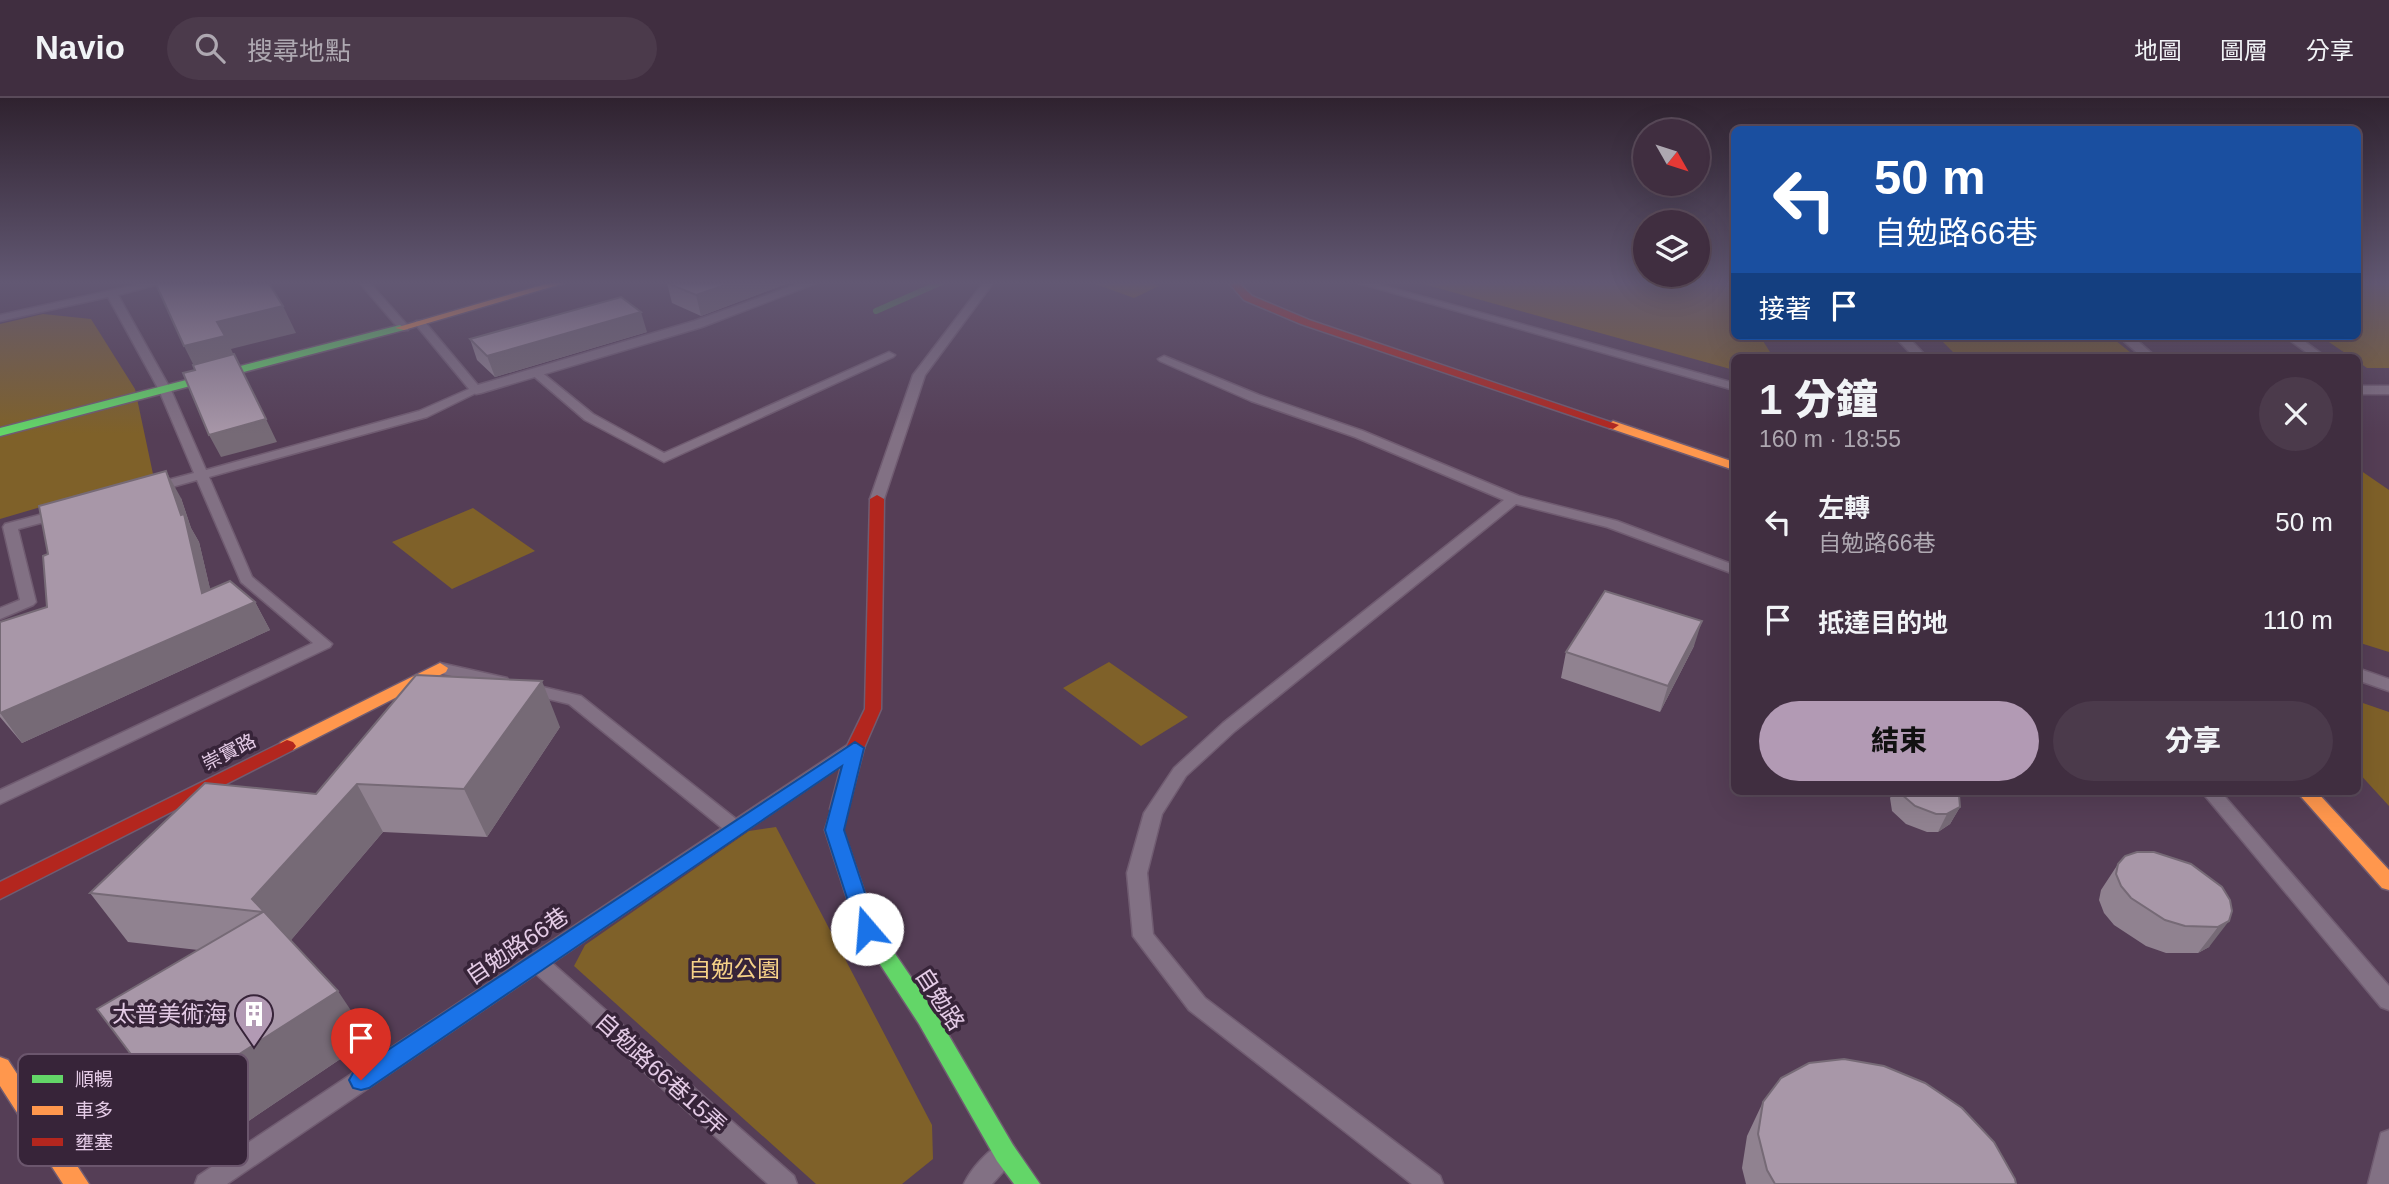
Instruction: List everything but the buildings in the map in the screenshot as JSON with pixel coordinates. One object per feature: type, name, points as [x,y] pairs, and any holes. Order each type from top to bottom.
[{"type":"street","points":[[0,432],[383,333]]},
{"type":"street","points":[[476,390],[669,333]]},
{"type":"street","points":[[1337,333],[1731,465]]},
{"type":"street","points":[[1904,340],[1917,354]]},
{"type":"street","points":[[2129,340],[2146,354]]},
{"type":"street","points":[[2361,388],[2389,390]]},
{"type":"street","name":"自勉路","points":[[877,499],[873,709],[855,748],[834,830],[867,929],[928,1018],[1006,1153],[1028,1184]]},
{"type":"street","name":"崇實路","points":[[0,891],[440,668]]},
{"type":"street","points":[[2361,675],[2389,685]]},
{"type":"street","points":[[2309,795],[2389,883]]},
{"type":"street","points":[[0,1067],[18,1094]]},
{"type":"street","points":[[65,1166],[77,1184]]},
{"type":"lane","points":[[0,798],[324,643],[246,579],[165,390],[133,333]]},
{"type":"lane","points":[[138,492],[423,414],[476,390],[420,333]]},
{"type":"lane","points":[[877,499],[919,375],[951,333]]},
{"type":"lane","points":[[1541,333],[1731,386]]},
{"type":"lane","points":[[2296,340],[2316,354]]},
{"type":"lane","points":[[536,373],[589,417],[664,458],[889,355]]},
{"type":"lane","points":[[1164,359],[1255,398],[1359,434],[1514,499],[1612,524],[1731,569]]},
{"type":"lane","points":[[1431,1184],[1197,1004],[1143,936],[1136,873],[1153,813],[1180,772],[1228,727],[1514,499]]},
{"type":"lane","points":[[0,614],[28,602],[10,527],[74,510]]},
{"type":"lane","points":[[440,668],[575,700],[736,829]]},
{"type":"lane","name":"自勉路66巷","points":[[248,1156],[855,748]]},
{"type":"lane","points":[[2213,795],[2389,1001]]},
{"type":"lane","name":"自勉路66巷15弄","points":[[537,962],[785,1184]]},
{"type":"lane","points":[[2380,1184],[2389,1141]]},
{"type":"lane","points":[[976,1184],[1006,1153]]},
{"type":"lane","name":"自勉路66巷","points":[[207,1184],[234,1166]]},
{"type":"green space","points":[[0,333],[100,333],[135,389],[153,474],[0,519]]},
{"type":"green space","points":[[1599,333],[1731,333],[1731,340],[1762,340],[1771,354],[1731,354],[1731,369]]},
{"type":"green space","points":[[2361,333],[2389,333],[2389,368],[2367,368],[2361,364],[2361,354],[2347,354],[2326,340],[2361,340]]},
{"type":"green space","points":[[1941,340],[2115,340],[2132,354],[1955,354]]},
{"type":"green space","points":[[2361,471],[2389,490],[2389,652],[2361,643]]},
{"type":"green space","points":[[473,508],[535,551],[452,589],[392,542]]},
{"type":"green space","points":[[1109,662],[1188,717],[1141,746],[1063,688]]},
{"type":"green space","points":[[2361,702],[2389,712],[2389,806],[2361,775]]},
{"type":"green space","name":"自勉公園","points":[[776,827],[932,1125],[933,1159],[902,1184],[816,1184],[574,966],[585,945],[749,831]]},
{"type":"traffic: fast","points":[[0,432],[382,333]]},
{"type":"traffic: fast","points":[[839,809],[834,830],[867,929],[927,1018],[1005,1153],[1028,1184]]},
{"type":"traffic: slow","points":[[1613,425],[1731,465]]},
{"type":"traffic: slow","points":[[287,746],[440,668]]},
{"type":"traffic: slow","points":[[2309,795],[2389,883]]},
{"type":"traffic: slow","points":[[0,1067],[18,1094]]},
{"type":"traffic: slow","points":[[65,1166],[77,1184]]},
{"type":"traffic: jam","points":[[1337,333],[1613,425]]},
{"type":"traffic: jam","points":[[839,809],[855,748],[873,709],[877,499]]},
{"type":"traffic: jam","points":[[0,891],[287,746]]},
{"type":"place","name":"太普美術海","points":[[254,1048]]},
{"type":"route","points":[[361,1080],[855,748],[834,830],[867,929]]}]
